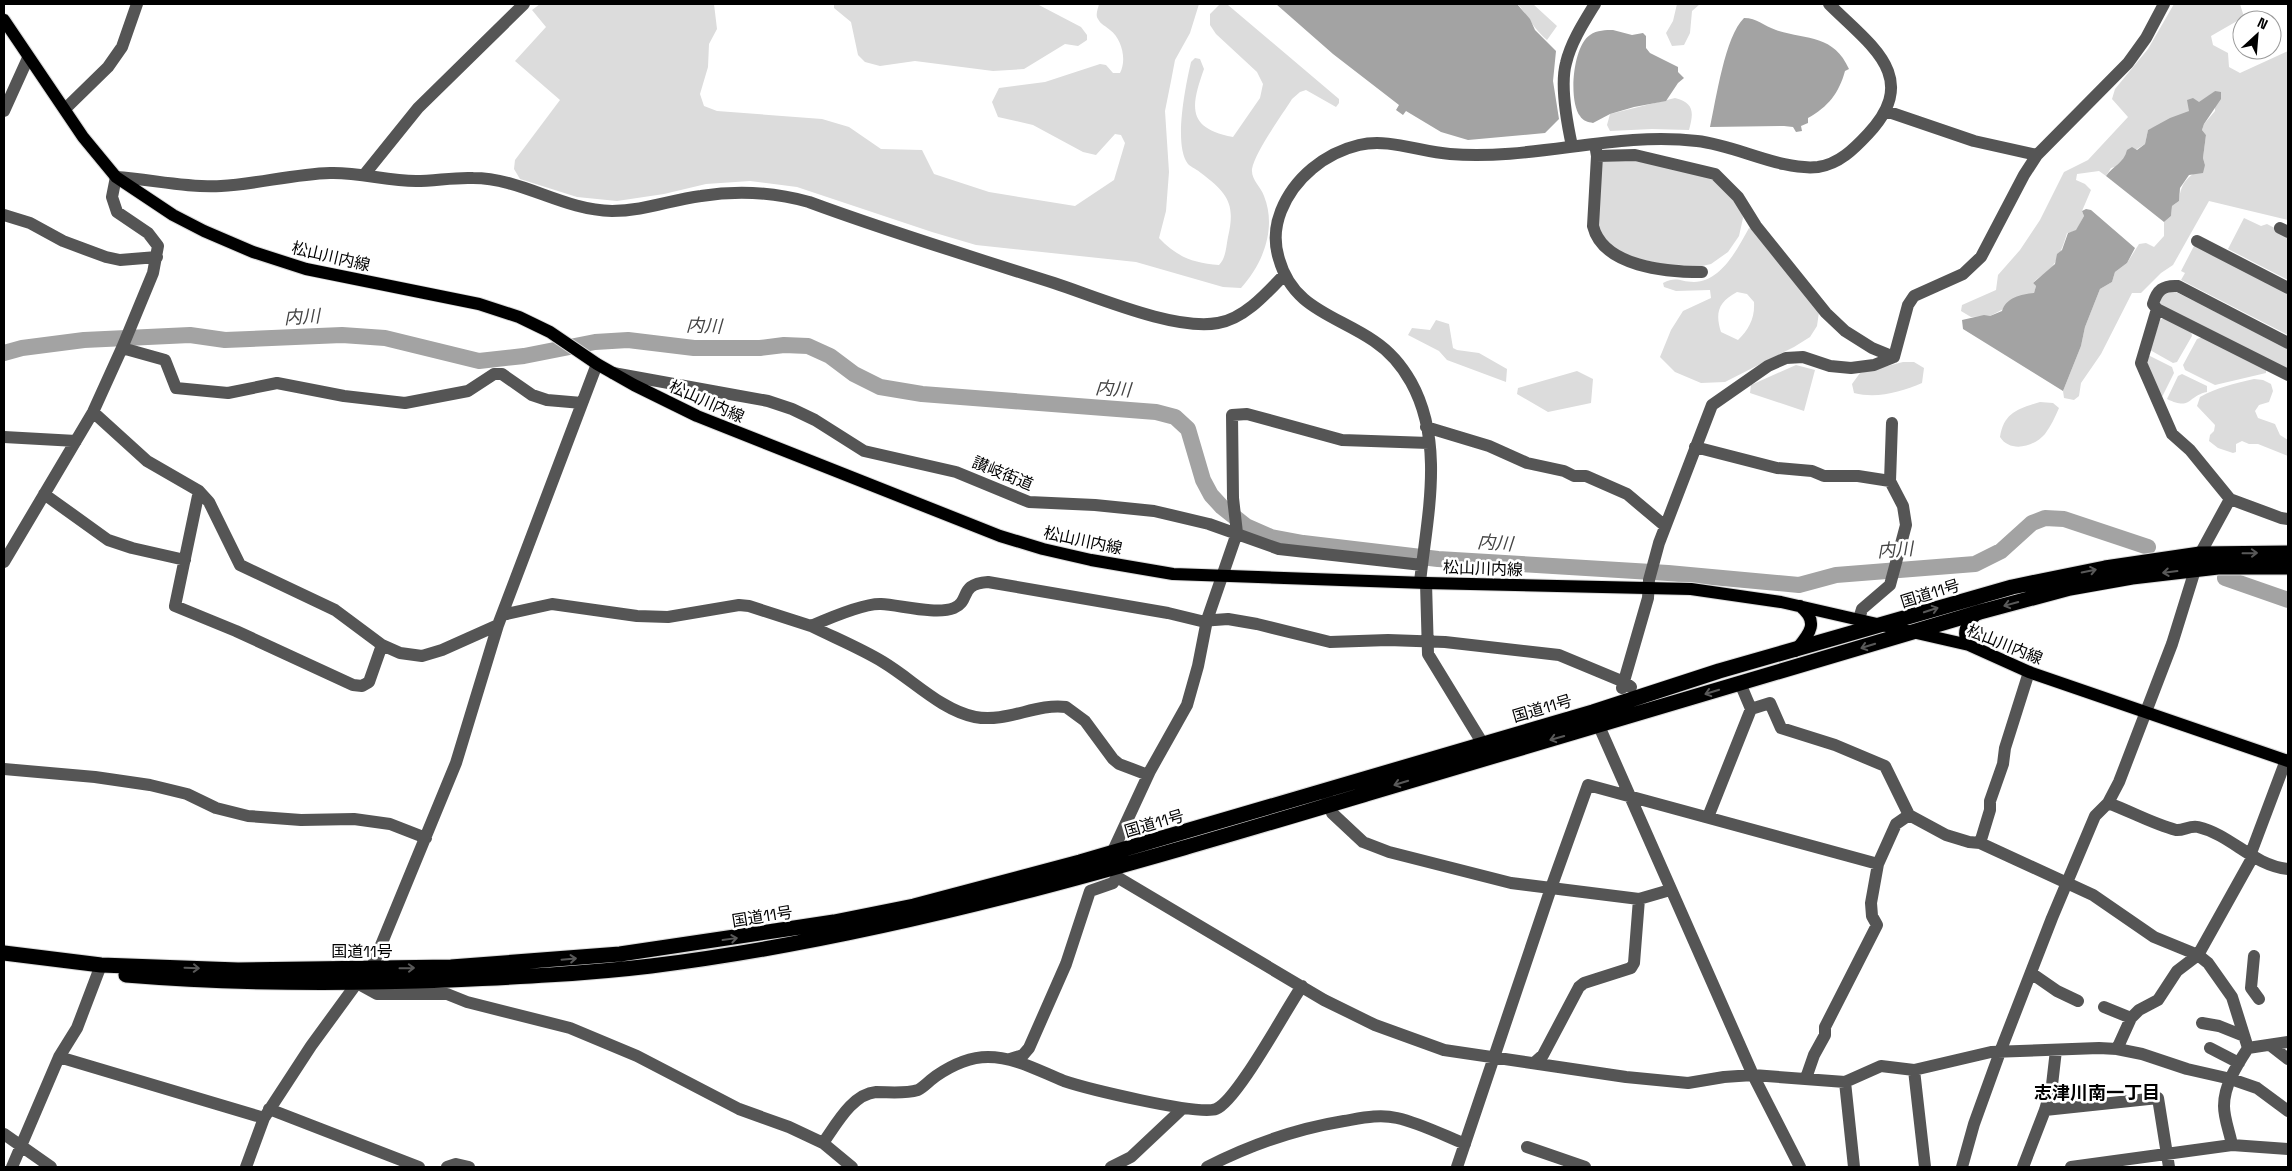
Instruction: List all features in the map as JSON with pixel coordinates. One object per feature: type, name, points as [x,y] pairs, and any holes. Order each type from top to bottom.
[{"type":"highway","name":"国道11号","points":[[4,963],[99,969],[225,982],[357,983],[544,976],[652,966],[850,933],[950,910],[1114,865],[1328,798],[1595,719],[1719,671],[1885,625],[1947,604],[2012,587],[2105,568],[2198,562],[2288,553]]},
{"type":"highway","name":"国道11号","points":[[1328,798],[1483,744],[1595,719],[1740,683],[1980,612],[2070,588],[2198,562],[2288,567]]},
{"type":"highway","name":"国道11号","points":[[4,953],[99,969],[412,968],[555,960],[620,954],[751,936],[834,922],[1114,865]]},
{"type":"main road","name":"松山川内線","points":[[4,20],[83,137],[116,177],[173,215],[204,231],[253,252],[306,269],[479,304],[519,317],[613,373],[697,416],[1000,536],[1043,549],[1173,574],[1423,583],[1649,584],[1800,606],[1915,631],[1968,645],[2029,672],[2287,761]]},
{"type":"main road","points":[[1795,651],[1809,633],[1811,626],[1806,611],[1800,606]]},
{"type":"main road","points":[[1968,645],[1964,635],[1966,628],[1968,623],[1980,612]]},
{"type":"street","points":[[65,109],[108,67],[122,47],[137,4]]},
{"type":"street","points":[[364,175],[418,108],[524,4]]},
{"type":"street","points":[[1572,146],[1566,119],[1567,107],[1564,80],[1566,63],[1571,49],[1595,4]]},
{"type":"street","points":[[1596,150],[1658,140],[1698,141],[1730,147],[1798,168],[1821,167],[1833,163],[1850,152],[1873,129],[1886,112],[1892,93],[1886,65],[1872,46],[1830,4]]},
{"type":"street","points":[[1894,357],[1908,305],[1914,296],[1963,274],[1980,257],[2037,155],[2128,62],[2146,38],[2164,4]]},
{"type":"street","points":[[4,111],[28,58]]},
{"type":"street","points":[[1886,112],[1974,141],[2037,155]]},
{"type":"street","points":[[1483,744],[1428,654],[1422,563],[1430,498],[1431,472],[1429,443],[1418,396],[1410,379],[1386,350],[1372,339],[1306,302],[1284,275],[1277,252],[1277,226],[1280,214],[1293,189],[1302,179],[1335,153],[1370,143],[1397,145],[1449,154],[1478,155],[1572,146],[1635,155],[1715,174],[1738,197],[1756,226],[1826,313],[1845,331],[1872,348],[1894,357]]},
{"type":"street","points":[[1596,150],[1593,226],[1595,233],[1604,246],[1619,258],[1638,264],[1686,272],[1702,272]]},
{"type":"street","points":[[4,562],[8,549],[44,494],[93,412],[123,347],[153,273],[158,246],[148,233],[116,212],[112,197],[116,177],[219,186],[347,172],[416,181],[491,179],[510,182],[569,205],[598,210],[651,208],[700,196],[725,193],[768,193],[789,196],[1107,301],[1190,325],[1220,323],[1234,317],[1257,302],[1284,275]]},
{"type":"street","points":[[4,215],[30,223],[63,240],[106,257],[120,260],[157,258]]},
{"type":"street","points":[[2197,241],[2288,288]]},
{"type":"street","points":[[2288,343],[2178,286],[2169,285],[2161,288],[2156,294],[2153,304],[2157,309],[2288,375]]},
{"type":"street","points":[[2157,309],[2141,363],[2172,434],[2190,450],[2230,499],[2281,518],[2288,518]]},
{"type":"street","points":[[123,347],[164,360],[176,388],[228,393],[277,383],[344,396],[405,403],[468,391],[494,374],[502,374],[532,395],[547,400],[582,403]]},
{"type":"street","points":[[811,626],[826,619],[879,604],[918,609],[953,608],[959,604],[969,587],[976,583],[988,582],[1168,613],[1201,621],[1228,619],[1257,624],[1330,642],[1388,640],[1445,642],[1559,656],[1625,686],[1648,598],[1654,562],[1665,526],[1712,405],[1768,366],[1786,358],[1802,357],[1830,366],[1851,368],[1874,365],[1894,357]]},
{"type":"street","points":[[246,1167],[267,1114],[311,1046],[357,983],[372,967],[456,763],[500,620],[597,364]]},
{"type":"street","name":"讃岐街道","points":[[613,373],[768,401],[792,409],[815,420],[864,451],[956,472],[1029,502],[1095,505],[1154,511],[1237,530],[1279,549],[1299,553],[1422,563]]},
{"type":"street","points":[[93,412],[147,462],[199,491],[209,502],[240,565],[335,610],[382,645],[400,653],[422,656],[442,650],[500,620],[552,604],[668,617],[739,605],[749,606],[811,626],[882,661],[953,708],[976,717],[997,718],[1040,708],[1066,707],[1085,721],[1113,759],[1119,764],[1148,775]]},
{"type":"street","points":[[1010,1059],[1023,1055],[1029,1048],[1066,964],[1090,891],[1113,882],[1114,865],[1148,775],[1187,705],[1198,666],[1207,620],[1237,530],[1233,498],[1232,414],[1247,414],[1342,440],[1429,443]]},
{"type":"street","points":[[1859,619],[1862,609],[1890,585],[1906,525],[1903,506],[1890,480],[1892,423]]},
{"type":"street","points":[[1426,427],[1489,446],[1527,464],[1564,471],[1574,476],[1586,476],[1627,494],[1665,526]]},
{"type":"street","points":[[4,437],[76,441]]},
{"type":"street","points":[[1695,447],[1777,468],[1812,471],[1824,476],[1858,476],[1890,480]]},
{"type":"street","points":[[199,491],[175,606],[236,631],[353,686],[362,686],[369,682],[382,645]]},
{"type":"street","points":[[44,494],[108,540],[132,548],[185,560]]},
{"type":"street","points":[[1962,1167],[1974,1124],[2000,1052],[2066,882],[2095,816],[2108,803],[2119,782],[2172,644],[2198,562],[2230,499]]},
{"type":"street","points":[[1980,843],[1990,810],[1990,801],[2003,764],[2005,748],[2029,672]]},
{"type":"street","points":[[1708,817],[1751,709],[1740,683]]},
{"type":"street","points":[[1751,709],[1770,703],[1781,728],[1836,745],[1885,766],[1909,815],[1946,835],[1969,842],[1980,843],[2066,882],[2112,907],[2154,937],[2198,955],[2208,963],[2232,996],[2246,1042],[2226,1091],[2224,1107],[2232,1145]]},
{"type":"street","points":[[1595,719],[1753,1075],[1800,1167]]},
{"type":"street","points":[[2117,1049],[2131,1018],[2139,1010],[2158,1000],[2177,971],[2198,955],[2251,857],[2287,761]]},
{"type":"street","points":[[4,769],[94,776],[150,785],[187,794],[216,808],[248,816],[301,820],[354,819],[390,824],[426,838]]},
{"type":"street","points":[[1457,1167],[1551,888],[1588,785],[1878,864]]},
{"type":"street","points":[[1328,798],[1332,814],[1362,842],[1389,852],[1511,883],[1639,899],[1670,890]]},
{"type":"street","points":[[2108,803],[2178,830],[2198,827],[2232,843],[2251,857],[2272,866],[2288,869]]},
{"type":"street","points":[[1806,1078],[1814,1055],[1826,1036],[1825,1027],[1877,925],[1872,916],[1870,903],[1878,864],[1896,824],[1909,815]]},
{"type":"street","points":[[1114,865],[1324,1000],[1375,1025],[1444,1050],[1626,1077],[1688,1083],[1724,1077],[1753,1075],[1845,1082],[1881,1066],[1914,1070],[1991,1052],[2117,1049],[2142,1054],[2187,1069],[2231,1079],[2257,1088],[2288,1111]]},
{"type":"street","points":[[1534,1063],[1543,1055],[1584,983],[1631,968],[1634,963],[1639,899]]},
{"type":"street","points":[[2254,956],[2251,988],[2259,999]]},
{"type":"street","points":[[12,1167],[59,1057],[77,1028],[99,969]]},
{"type":"street","points":[[2031,973],[2057,991],[2078,1001]]},
{"type":"street","points":[[357,983],[377,994],[446,994],[467,1002],[570,1028],[637,1056],[739,1109],[789,1127],[823,1143],[852,1167]]},
{"type":"street","points":[[823,1143],[846,1111],[862,1096],[874,1092],[902,1093],[919,1089],[960,1061],[987,1057],[1010,1059],[1066,1081],[1182,1109],[1215,1110],[1226,1102],[1268,1043],[1302,986]]},
{"type":"street","points":[[2232,996],[2251,988]]},
{"type":"street","points":[[2104,1007],[2131,1018]]},
{"type":"street","points":[[2202,1022],[2219,1026],[2246,1042],[2270,1045],[2288,1042]]},
{"type":"street","points":[[2270,1045],[2288,1059]]},
{"type":"street","points":[[2210,1048],[2239,1062]]},
{"type":"street","points":[[2023,1167],[2045,1110],[2052,1085],[2056,1050]]},
{"type":"street","points":[[59,1057],[267,1114],[419,1167]]},
{"type":"street","points":[[1914,1070],[1925,1167]]},
{"type":"street","points":[[1845,1082],[1854,1167]]},
{"type":"street","points":[[2045,1110],[2158,1098],[2168,1161]]},
{"type":"street","points":[[1111,1167],[1131,1157],[1182,1109]]},
{"type":"street","points":[[1208,1167],[1235,1153],[1284,1134],[1312,1126],[1367,1117],[1398,1118],[1465,1144]]},
{"type":"street","points":[[4,1134],[51,1167]]},
{"type":"street","points":[[2071,1167],[2168,1161],[2232,1145],[2288,1149]]},
{"type":"street","points":[[1527,1147],[1585,1167]]},
{"type":"street","points":[[447,1167],[456,1164],[469,1167]]},
{"type":"shaded area","points":[[540,4],[714,4],[717,29],[709,44],[708,67],[700,94],[704,106],[717,111],[822,119],[849,127],[881,149],[922,150],[934,174],[989,192],[1075,206],[1114,180],[1125,143],[1121,135],[1115,134],[1096,155],[1083,152],[1033,125],[998,117],[992,102],[999,88],[1045,82],[1100,64],[1106,65],[1113,73],[1120,73],[1123,62],[1122,50],[1118,39],[1097,17],[1099,4],[1199,4],[1190,33],[1175,60],[1165,111],[1169,172],[1166,211],[1159,238],[1172,250],[1186,258],[1210,264],[1219,265],[1223,259],[1231,215],[1230,207],[1223,193],[1210,180],[1188,164],[1184,155],[1181,143],[1182,114],[1191,62],[1195,58],[1200,59],[1204,69],[1196,94],[1196,114],[1207,128],[1218,133],[1233,137],[1260,98],[1263,84],[1257,72],[1216,34],[1210,25],[1210,14],[1220,4],[1228,5],[1339,99],[1339,103],[1336,107],[1306,90],[1300,92],[1292,99],[1269,134],[1258,153],[1252,169],[1253,177],[1263,193],[1268,208],[1269,220],[1266,245],[1256,268],[1241,288],[1223,287],[1136,262],[976,245],[797,187],[750,181],[706,184],[664,194],[617,201],[577,197],[520,179],[514,169],[515,160],[560,100],[515,61],[546,27],[532,10]]},
{"type":"shaded area","points":[[834,4],[1037,4],[1081,27],[1087,35],[1087,40],[1078,46],[1065,44],[1024,69],[993,71],[915,61],[880,66],[865,62],[858,55],[851,22],[834,8]]},
{"type":"shaded area","points":[[1276,4],[1517,4],[1530,19],[1535,30],[1556,51],[1553,81],[1559,119],[1545,133],[1468,140],[1441,132],[1406,111],[1403,115],[1396,110],[1399,105],[1333,54]]},
{"type":"shaded area","points":[[1518,4],[1533,4],[1557,26],[1547,40],[1535,28]]},
{"type":"shaded area","points":[[1677,4],[1700,4],[1692,11],[1690,33],[1684,45],[1672,46],[1666,33],[1673,21]]},
{"type":"shaded area","points":[[2174,4],[2240,4],[2242,10],[2232,10],[2232,24],[2211,36],[2213,45],[2228,53],[2229,67],[2240,73],[2268,60],[2282,60],[2282,54],[2288,51],[2288,220],[2209,201],[2173,265],[2161,273],[2141,293],[2132,293],[2101,354],[2081,383],[2079,396],[2074,400],[2064,398],[2063,391],[2081,346],[2085,327],[2100,289],[2112,282],[2115,272],[2127,263],[2139,244],[2146,243],[2154,247],[2164,236],[2164,222],[2171,216],[2172,206],[2179,201],[2184,184],[2190,176],[2205,165],[2203,158],[2206,135],[2202,130],[2204,124],[2215,111],[2215,91],[2190,111],[2148,130],[2145,144],[2126,156],[2118,166],[2111,168],[2106,176],[2099,171],[2077,174],[2076,180],[2085,184],[2091,190],[2082,211],[2084,216],[2076,231],[2067,233],[2060,253],[2052,267],[2033,283],[2036,286],[2034,293],[1990,316],[1971,317],[1961,311],[1962,305],[1996,290],[1998,275],[2020,250],[2040,220],[2064,172],[2088,160],[2128,117],[2112,99],[2115,89],[2148,49]]},
{"type":"shaded area","points":[[1744,18],[1757,21],[1776,30],[1827,44],[1843,58],[1849,69],[1845,71],[1840,86],[1832,99],[1808,118],[1808,123],[1801,126],[1802,131],[1796,132],[1793,127],[1784,126],[1710,127],[1726,53],[1737,27]]},
{"type":"shaded area","points":[[1613,30],[1632,35],[1643,33],[1646,36],[1646,48],[1650,53],[1678,67],[1678,72],[1684,78],[1678,83],[1666,101],[1610,114],[1593,123],[1581,118],[1576,108],[1573,86],[1576,61],[1584,41],[1590,35],[1599,31]]},
{"type":"shaded area","points":[[2215,91],[2221,92],[2221,99],[2202,130],[2206,135],[2203,173],[2189,175],[2180,188],[2179,201],[2172,206],[2171,216],[2164,222],[2106,176],[2121,161],[2127,150],[2132,147],[2137,150],[2145,144],[2148,130],[2170,118],[2189,111],[2187,100],[2193,98],[2199,102]]},
{"type":"shaded area","points":[[1675,98],[1686,103],[1691,109],[1692,118],[1689,130],[1610,131],[1607,125],[1610,114]]},
{"type":"shaded area","points":[[1599,159],[1625,159],[1715,176],[1741,208],[1743,218],[1739,236],[1728,252],[1711,264],[1702,266],[1663,264],[1621,255],[1601,239],[1595,215]]},
{"type":"shaded area","points":[[2086,209],[2091,210],[2135,248],[2127,263],[2115,272],[2112,282],[2100,289],[2085,327],[2081,346],[2063,391],[1963,329],[1962,320],[1984,315],[1990,316],[2002,311],[2010,300],[2024,294],[2034,293],[2036,286],[2033,283],[2055,264],[2057,254],[2062,250],[2068,233],[2076,230],[2084,216],[2082,211]]},
{"type":"shaded area","points":[[2244,218],[2261,226],[2267,224],[2288,235],[2288,280],[2228,249]]},
{"type":"shaded area","points":[[1749,228],[1756,231],[1819,312],[1817,326],[1810,337],[1794,347],[1725,382],[1701,383],[1675,372],[1660,357],[1671,330],[1683,311],[1711,298],[1710,290],[1676,291],[1664,287],[1663,283],[1675,280],[1694,282],[1713,276],[1721,270],[1734,254]],"holes":[[[1737,292],[1747,294],[1754,302],[1753,313],[1748,327],[1738,340],[1721,332],[1718,314],[1722,304],[1731,296]]]},
{"type":"shaded area","points":[[2195,244],[2288,292],[2288,335],[2181,280],[2185,273],[2181,271]]},
{"type":"shaded area","points":[[2172,290],[2288,348],[2288,372],[2156,304],[2158,295]]},
{"type":"shaded area","points":[[2164,318],[2191,331],[2192,336],[2177,362],[2173,363],[2150,350],[2160,320]]},
{"type":"shaded area","points":[[1436,320],[1449,324],[1453,348],[1479,353],[1507,369],[1506,382],[1447,360],[1439,351],[1408,335],[1412,328],[1430,330]]},
{"type":"shaded area","points":[[2203,337],[2266,369],[2266,373],[2215,385],[2185,370],[2183,365],[2197,339]]},
{"type":"shaded area","points":[[2148,355],[2172,367],[2174,373],[2162,397],[2146,366]]},
{"type":"shaded area","points":[[1903,362],[1914,362],[1924,368],[1922,383],[1889,394],[1863,395],[1854,393],[1852,384],[1860,373]]},
{"type":"shaded area","points":[[1796,365],[1815,370],[1804,411],[1750,393],[1751,385]]},
{"type":"shaded area","points":[[1577,371],[1593,379],[1591,403],[1548,412],[1517,394],[1518,388]]},
{"type":"shaded area","points":[[2182,374],[2207,386],[2207,392],[2196,396],[2189,402],[2181,404],[2167,399],[2178,376]]},
{"type":"shaded area","points":[[2254,379],[2263,380],[2271,384],[2273,391],[2269,402],[2259,405],[2255,411],[2258,418],[2275,424],[2280,435],[2288,440],[2288,456],[2258,444],[2249,444],[2242,441],[2236,444],[2236,452],[2233,453],[2218,448],[2209,441],[2215,425],[2197,406],[2200,397],[2219,388]]},
{"type":"shaded area","points":[[2040,402],[2053,403],[2059,408],[2045,434],[2029,445],[2016,447],[2004,442],[2000,437],[2008,417],[2018,410]]},
{"type":"waterway","name":"内川","points":[[4,353],[22,348],[84,340],[190,335],[225,340],[342,335],[385,338],[479,361],[524,356],[595,342],[628,340],[694,348],[808,346],[830,356],[854,374],[880,387],[922,394],[1156,412],[1175,417],[1188,429],[1203,480],[1211,495],[1222,507],[1246,526],[1271,537],[1303,543],[1438,559],[1668,573],[1799,585],[1836,575],[1975,564],[2001,551],[2032,523],[2045,518],[2064,519],[2148,547]]},
{"type":"waterway","name":"内川","points":[[2225,578],[2288,600]]},
{"type":"district","name":"志津川南一丁目","points":[[2097,1093]]}]
